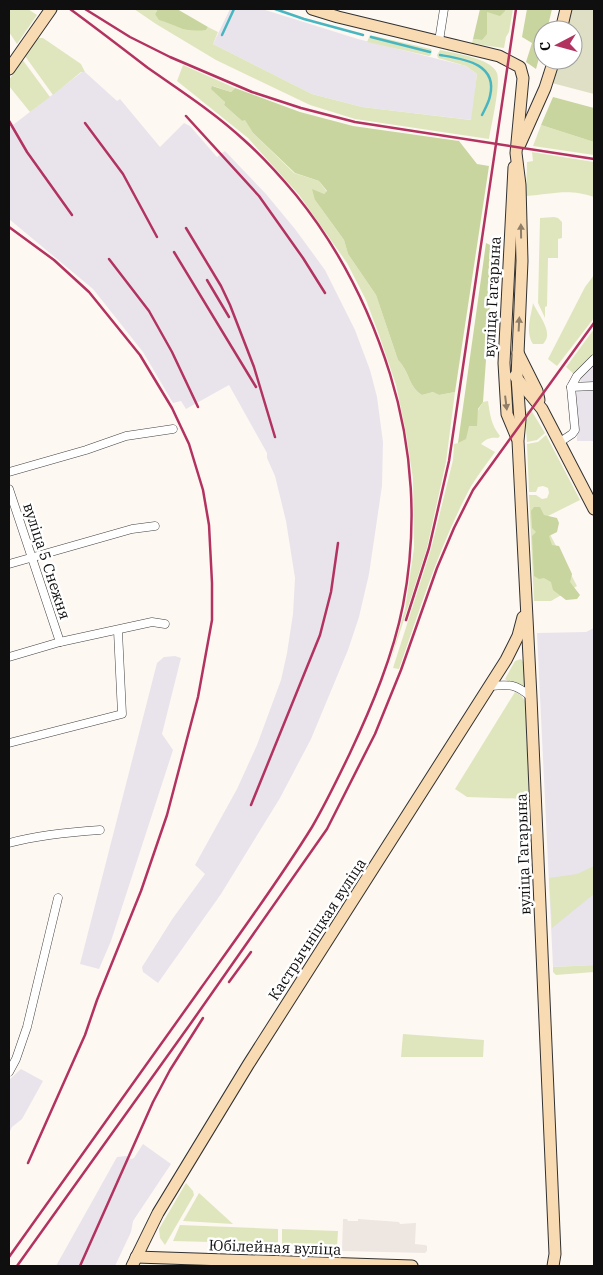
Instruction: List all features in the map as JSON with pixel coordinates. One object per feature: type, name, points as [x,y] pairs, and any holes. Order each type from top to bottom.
[{"type":"main road","points":[[9,69],[51,9]]},
{"type":"main road","points":[[312,9],[499,56],[520,67],[523,78],[516,152]]},
{"type":"main road","name":"вуліца Гагарына","points":[[518,441],[507,414],[504,363],[512,174],[516,152],[545,88],[551,70]]},
{"type":"main road","name":"вуліца Гагарына","points":[[516,152],[520,185],[521,280],[516,377],[520,420],[518,441],[555,1254],[553,1266]]},
{"type":"main road","points":[[508,277],[515,273],[521,280]]},
{"type":"main road","points":[[518,353],[537,391],[542,409]]},
{"type":"main road","points":[[504,363],[542,409],[594,509]]},
{"type":"main road","points":[[519,400],[523,394],[531,394]]},
{"type":"main road","name":"Кастрычніцкая вуліца","points":[[134,1261],[158,1213],[248,1065],[506,660],[518,636],[525,608]]},
{"type":"main road","name":"Юбілейная вуліца","points":[[134,1261],[412,1266]]},
{"type":"street","points":[[439,41],[444,9]]},
{"type":"street","points":[[560,442],[572,434],[574,430],[571,387],[577,376],[594,359]]},
{"type":"street","points":[[571,387],[594,386]]},
{"type":"street","points":[[9,472],[86,450],[126,436],[173,429]]},
{"type":"street","name":"вуліца 5 Снежня","points":[[9,489],[60,642]]},
{"type":"street","points":[[9,564],[132,529],[155,526]]},
{"type":"street","points":[[9,657],[60,642],[118,631],[152,622],[165,624]]},
{"type":"street","points":[[9,744],[122,714],[118,631]]},
{"type":"street","points":[[490,686],[515,685],[531,697]]},
{"type":"street","points":[[9,843],[60,833],[100,830]]},
{"type":"street","points":[[9,1072],[16,1059],[27,1027],[58,898]]},
{"type":"shaded area","points":[[230,9],[262,9],[358,39],[466,66],[477,74],[472,120],[362,107],[312,94],[213,44]]},
{"type":"shaded area","points":[[82,72],[85,72],[117,101],[120,99],[160,147],[184,123],[190,126],[217,157],[225,151],[266,194],[295,229],[325,270],[355,330],[370,370],[377,397],[383,442],[382,486],[369,574],[359,617],[348,650],[311,739],[280,798],[221,894],[158,983],[143,972],[142,967],[173,918],[205,874],[195,865],[237,789],[257,745],[281,680],[293,614],[295,578],[286,521],[275,476],[267,458],[267,453],[229,385],[186,409],[181,401],[173,403],[143,352],[93,289],[9,219],[9,128]]},
{"type":"shaded area","points":[[594,362],[594,441],[577,441],[575,394],[581,383],[580,378]]},
{"type":"shaded area","points":[[594,628],[594,965],[553,967],[537,633],[586,632]]},
{"type":"shaded area","points":[[175,656],[181,658],[162,734],[173,750],[111,941],[99,969],[80,964],[157,663],[164,657]]},
{"type":"shaded area","points":[[21,1069],[43,1081],[22,1119],[12,1127],[9,1133],[9,1080]]},
{"type":"shaded area","points":[[143,1144],[171,1164],[133,1221],[131,1232],[115,1266],[56,1266],[117,1157],[126,1156],[131,1159],[134,1158]]},
{"type":"shaded area","points":[[343,1219],[348,1221],[358,1221],[358,1219],[399,1222],[400,1224],[416,1223],[415,1244],[427,1246],[427,1251],[425,1253],[342,1251]]},
{"type":"green space","points":[[9,9],[28,9],[37,15],[17,44],[9,32]]},
{"type":"green space","points":[[134,9],[158,9],[155,14],[185,28],[206,30],[208,27],[218,32],[213,44],[312,94],[362,107],[471,120],[477,74],[466,66],[438,58],[437,55],[440,50],[480,60],[493,68],[498,78],[489,139],[355,119],[310,105],[216,60]]},
{"type":"green space","points":[[158,9],[177,9],[208,27],[206,30],[199,31],[181,28],[159,20],[155,14]]},
{"type":"green space","points":[[480,9],[505,9],[500,16],[487,12],[487,34],[482,40],[473,39]]},
{"type":"green space","points":[[505,9],[513,9],[504,48],[472,43],[473,39],[482,40],[487,12],[505,11]]},
{"type":"green space","points":[[527,9],[552,9],[549,20],[533,20],[533,67],[526,62],[532,43],[522,37]]},
{"type":"green space","points":[[572,9],[594,9],[594,94],[552,83],[555,70],[583,70],[583,20],[569,20]]},
{"type":"green space","points":[[370,35],[431,49],[431,55],[367,42]]},
{"type":"green space","points":[[39,38],[43,38],[81,64],[85,72],[81,72],[53,95],[25,56]]},
{"type":"green space","points":[[22,59],[50,97],[30,112],[9,86],[9,80]]},
{"type":"green space","points":[[183,65],[235,88],[231,92],[213,86],[225,102],[224,105],[242,121],[245,119],[253,133],[294,173],[319,181],[327,192],[315,200],[344,240],[348,254],[376,295],[398,360],[405,369],[411,383],[422,395],[433,392],[439,395],[455,392],[446,462],[427,548],[389,666],[405,609],[414,548],[413,479],[396,385],[379,335],[366,300],[347,263],[299,195],[248,138],[177,81]]},
{"type":"green space","points":[[212,86],[231,92],[235,88],[300,112],[353,126],[459,141],[477,164],[489,166],[455,392],[439,395],[433,392],[422,395],[417,391],[398,360],[376,295],[348,254],[344,240],[315,200],[312,189],[324,194],[327,191],[319,181],[295,173],[253,133],[245,120],[242,121],[224,105],[225,102],[211,89]]},
{"type":"green space","points":[[553,97],[594,108],[594,142],[541,125]]},
{"type":"green space","points":[[541,125],[594,142],[594,155],[533,146]]},
{"type":"green space","points":[[532,152],[594,162],[594,197],[568,192],[526,196],[527,162],[533,161]]},
{"type":"green space","points":[[554,217],[562,222],[562,238],[558,239],[558,258],[548,258],[545,318],[538,303],[540,218]]},
{"type":"green space","points":[[486,243],[494,247],[483,402],[478,409],[477,426],[469,426],[466,439],[458,443]]},
{"type":"green space","points":[[594,275],[594,318],[557,366],[548,359],[585,287]]},
{"type":"green space","points":[[533,303],[546,329],[546,340],[543,344],[533,344],[529,334]]},
{"type":"green space","points":[[594,329],[594,355],[575,375],[566,367]]},
{"type":"green space","points":[[488,401],[493,424],[500,436],[488,439],[481,444],[495,452],[472,485],[458,512],[431,578],[399,669],[393,668],[431,549],[453,460],[454,444],[458,443],[483,402]]},
{"type":"green space","points":[[531,410],[545,433],[537,440],[527,442],[525,413]]},
{"type":"green space","points":[[546,435],[580,500],[542,519],[577,586],[551,601],[534,601],[529,495],[536,495],[542,499],[547,498],[549,493],[548,488],[543,486],[538,487],[536,492],[529,492],[527,444],[538,442]]},
{"type":"green space","points":[[534,507],[540,507],[544,515],[557,518],[559,523],[557,532],[549,536],[552,545],[559,546],[572,574],[570,582],[580,595],[577,599],[566,600],[553,590],[551,582],[534,576],[532,536],[536,532],[532,528],[531,511]]},
{"type":"green space","points":[[521,659],[524,663],[525,684],[522,686],[505,679],[515,661]]},
{"type":"green space","points":[[515,692],[521,695],[525,701],[529,799],[467,797],[455,789]]},
{"type":"green space","points":[[594,866],[594,894],[552,928],[549,878],[577,874]]},
{"type":"green space","points":[[594,965],[594,972],[556,975],[553,972],[553,967]]},
{"type":"green space","points":[[403,1034],[484,1040],[483,1057],[401,1057]]},
{"type":"green space","points":[[186,1183],[194,1195],[165,1245],[160,1238],[159,1229]]},
{"type":"green space","points":[[199,1193],[233,1224],[183,1221]]},
{"type":"green space","points":[[180,1225],[278,1229],[278,1244],[173,1241]]},
{"type":"green space","points":[[282,1229],[338,1231],[337,1247],[282,1244]]},
{"type":"waterway","points":[[222,35],[234,9]]},
{"type":"waterway","points":[[275,9],[363,35]]},
{"type":"waterway","points":[[371,37],[430,52]]},
{"type":"waterway","points":[[440,55],[468,61],[477,65],[489,76],[491,85],[490,96],[482,115]]},
{"type":"railway","points":[[9,1257],[258,908],[317,818],[358,735],[388,662],[403,605],[411,547],[411,488],[404,430],[398,402],[373,326],[352,280],[326,236],[312,215],[284,181],[233,130],[210,111],[148,68],[70,9]]},
{"type":"railway","points":[[85,9],[130,37],[170,57],[252,92],[301,108],[355,122],[594,159]]},
{"type":"railway","points":[[406,620],[429,548],[449,461],[516,9]]},
{"type":"railway","points":[[186,116],[259,196],[303,258],[325,293]]},
{"type":"railway","points":[[9,121],[27,152],[72,215]]},
{"type":"railway","points":[[85,123],[123,174],[157,237]]},
{"type":"railway","points":[[9,227],[54,260],[89,292],[140,355],[172,408],[189,444],[203,490],[209,525],[212,583],[212,620],[198,697],[167,815],[141,891],[97,1000],[85,1035],[28,1163]]},
{"type":"railway","points":[[186,228],[221,286],[230,305],[254,367],[275,437]]},
{"type":"railway","points":[[174,252],[256,387]]},
{"type":"railway","points":[[109,259],[149,311],[172,352],[198,407]]},
{"type":"railway","points":[[207,280],[229,317]]},
{"type":"railway","points":[[17,1266],[327,829],[375,734],[401,670],[437,568],[473,490],[594,323]]},
{"type":"railway","points":[[251,805],[320,635],[331,592],[338,543]]},
{"type":"railway","points":[[229,982],[251,952]]},
{"type":"railway","points":[[80,1266],[153,1102],[170,1070],[203,1018]]}]
